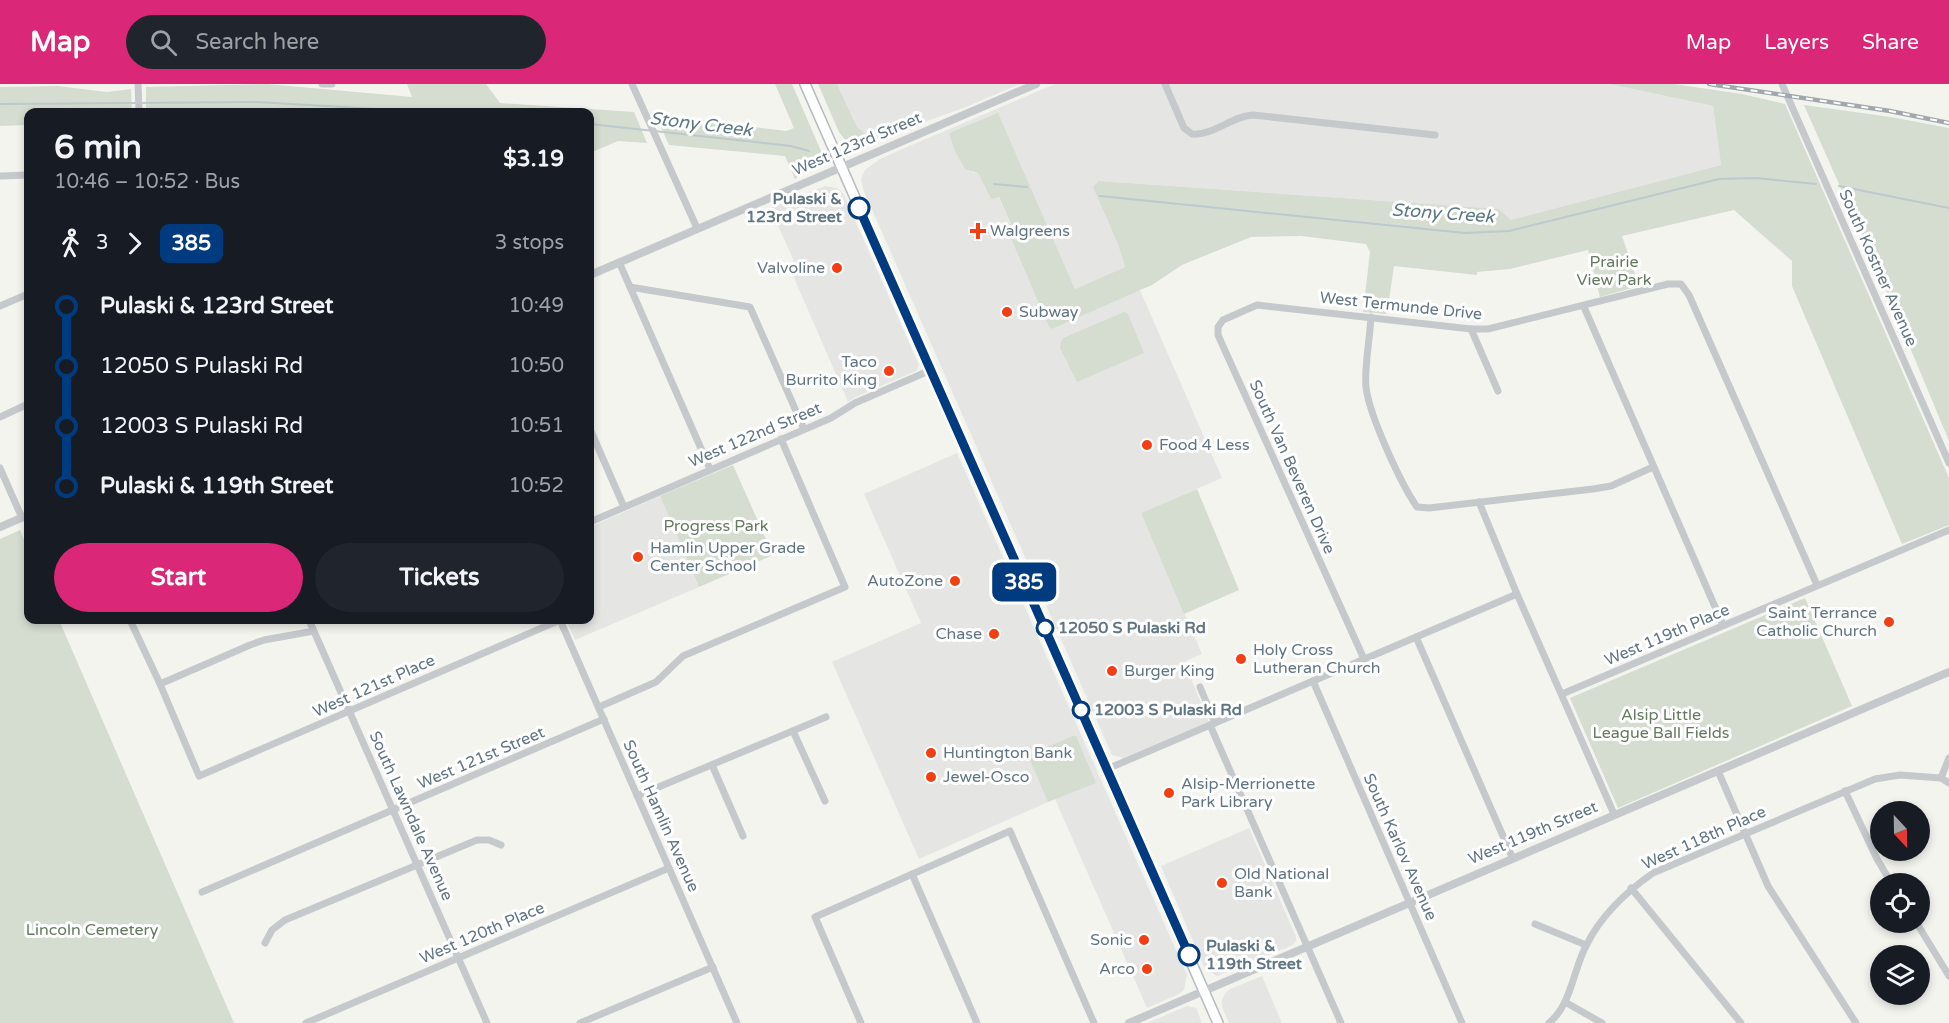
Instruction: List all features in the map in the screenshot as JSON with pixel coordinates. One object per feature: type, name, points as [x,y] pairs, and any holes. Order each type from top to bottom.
[{"type":"main road","points":[[804,84],[1218,1023]]},
{"type":"street","points":[[138,84],[139,108]]},
{"type":"street","points":[[322,84],[332,84]]},
{"type":"street","points":[[632,84],[697,228]]},
{"type":"street","name":"West 123rd Street","points":[[594,272],[1036,84]]},
{"type":"street","points":[[1165,84],[1184,128],[1192,134],[1204,133],[1242,116],[1253,114],[1435,135]]},
{"type":"street","name":"South Kostner Avenue","points":[[1782,84],[1949,463]]},
{"type":"street","points":[[0,176],[24,175]]},
{"type":"street","points":[[619,262],[710,469]]},
{"type":"street","name":"West Termunde Drive","points":[[1257,305],[1488,329],[1668,285],[1681,284],[1689,295],[1817,585]]},
{"type":"street","points":[[630,287],[750,307],[804,429]]},
{"type":"street","points":[[0,306],[24,296]]},
{"type":"street","name":"South Van Beveren Drive","points":[[1257,305],[1223,320],[1218,327],[1218,335],[1364,659]]},
{"type":"street","points":[[1584,307],[1723,625]]},
{"type":"street","points":[[1371,317],[1366,387],[1373,412],[1406,492],[1417,507],[1429,508],[1611,486],[1653,467]]},
{"type":"street","points":[[1471,329],[1498,391]]},
{"type":"street","name":"West 122nd Street","points":[[594,520],[831,418],[855,404],[931,370]]},
{"type":"street","points":[[0,417],[24,407]]},
{"type":"street","points":[[594,438],[624,507]]},
{"type":"street","points":[[599,707],[656,682],[683,656],[845,587],[781,439]]},
{"type":"street","points":[[0,468],[24,515]]},
{"type":"street","points":[[1479,502],[1614,814]]},
{"type":"street","points":[[0,527],[24,517]]},
{"type":"street","name":"West 119th Place","points":[[1562,694],[1949,530]]},
{"type":"street","points":[[1107,769],[1517,594]]},
{"type":"street","points":[[132,624],[160,684],[264,640],[314,631]]},
{"type":"street","name":"South Lawndale Avenue","points":[[311,624],[487,1023]]},
{"type":"street","name":"West 121st Place","points":[[160,684],[199,776],[551,624]]},
{"type":"street","name":"South Hamlin Avenue","points":[[562,624],[737,1023]]},
{"type":"street","points":[[1416,637],[1513,859]]},
{"type":"street","name":"West 119th Street","points":[[1129,1023],[1949,672]]},
{"type":"street","name":"South Karlov Avenue","points":[[1313,681],[1462,1023]]},
{"type":"street","points":[[1200,687],[1212,724],[1341,1023]]},
{"type":"street","points":[[637,796],[826,717]]},
{"type":"street","name":"West 121st Street","points":[[202,892],[604,719]]},
{"type":"street","points":[[793,731],[825,801]]},
{"type":"street","points":[[1949,758],[1941,778],[1949,783]]},
{"type":"street","points":[[712,765],[743,836]]},
{"type":"street","points":[[1718,771],[1768,886],[1856,1023]]},
{"type":"street","name":"West 118th Place","points":[[1549,1023],[1565,1002],[1586,945],[1607,913],[1631,888],[1653,873],[1875,779],[1900,775],[1941,778]]},
{"type":"street","points":[[1845,791],[1885,873]]},
{"type":"street","points":[[861,1023],[815,917],[1010,831],[1094,1023]]},
{"type":"street","points":[[265,943],[272,930],[285,920],[417,864],[477,840],[489,840],[501,844]]},
{"type":"street","name":"West 120th Place","points":[[306,1023],[669,868]]},
{"type":"street","points":[[912,874],[977,1023]]},
{"type":"street","points":[[1631,888],[1741,1023]]},
{"type":"street","points":[[1535,924],[1586,945]]},
{"type":"street","points":[[1923,933],[1949,976]]},
{"type":"street","points":[[580,1023],[713,967]]},
{"type":"street","points":[[1565,1002],[1602,1023]]},
{"type":"street","points":[[602,1014],[606,1023]]},
{"type":"shaded area","points":[[837,84],[1020,84],[966,107],[883,137],[864,133],[857,127]]},
{"type":"shaded area","points":[[1055,84],[1609,84],[1713,106],[1721,165],[1511,220],[1499,209],[1100,181],[1125,267],[1075,289],[998,114],[949,133],[972,172],[978,173],[991,199],[998,196],[1011,225],[1006,227],[1049,327],[1052,329],[1140,290],[1222,478],[1141,513],[1202,654],[1184,662],[1209,722],[1123,758],[1112,755],[863,189],[861,179],[865,170],[880,159]]},
{"type":"shaded area","points":[[825,186],[837,188],[843,193],[919,365],[916,371],[848,402],[788,264],[794,261],[770,208]]},
{"type":"shaded area","points":[[957,453],[1187,975],[1184,990],[1147,1008],[1055,799],[919,859],[832,662],[921,623],[864,494]]},
{"type":"shaded area","name":"Hamlin Upper Grade Center School","points":[[660,496],[699,587],[575,640],[568,624],[594,624],[594,525]]},
{"type":"shaded area","points":[[1249,828],[1296,941],[1293,945],[1217,976],[1205,969],[1161,866]]},
{"type":"shaded area","points":[[1262,976],[1282,1023],[1229,1023],[1222,1007],[1225,993]]},
{"type":"shaded area","points":[[1187,1006],[1196,1008],[1202,1023],[1147,1023]]},
{"type":"green space","points":[[267,84],[412,97],[407,84],[486,84],[500,103],[574,108],[146,108],[146,87]]},
{"type":"green space","points":[[775,84],[792,84],[821,151],[815,164],[795,179],[785,156],[669,145],[655,114],[786,131],[794,128]]},
{"type":"green space","points":[[818,84],[837,84],[857,127],[864,133],[883,137],[859,147],[850,146],[839,132]]},
{"type":"green space","name":"Prairie View Park","points":[[1609,84],[1674,84],[1742,94],[1785,104],[1949,478],[1949,525],[1902,544],[1792,286],[1792,261],[1734,210],[1622,236],[1639,286],[1600,297],[1588,250],[1510,269],[1477,272],[1477,275],[1394,266],[1387,314],[1363,312],[1370,252],[1366,244],[1301,236],[1251,237],[1182,265],[1152,285],[1052,329],[1049,327],[1006,227],[1011,224],[999,197],[991,199],[978,173],[965,169],[955,151],[949,133],[998,113],[1075,289],[1125,267],[1118,244],[1093,187],[1099,181],[1499,209],[1511,220],[1721,165],[1713,106]]},
{"type":"green space","points":[[58,86],[107,92],[131,89],[132,108],[24,108],[24,125],[0,126],[0,87]]},
{"type":"green space","points":[[1804,105],[1949,128],[1949,441],[1889,297]]},
{"type":"green space","points":[[594,109],[634,112],[647,143],[618,141],[594,151]]},
{"type":"green space","points":[[1124,312],[1128,314],[1144,353],[1077,382],[1060,348],[1063,338]]},
{"type":"green space","name":"Progress Park","points":[[733,465],[773,555],[699,587],[660,496]]},
{"type":"green space","points":[[1197,489],[1239,590],[1184,614],[1141,513]]},
{"type":"green space","name":"Lincoln Cemetery","points":[[20,530],[24,540],[24,624],[61,624],[234,1023],[0,1023],[0,539]]},
{"type":"green space","name":"Alsip Little League Ball Fields","points":[[1805,598],[1852,706],[1618,808],[1570,698]]},
{"type":"green space","points":[[1076,736],[1096,783],[1048,802],[1028,755]]},
{"type":"waterway","name":"Stony Creek","points":[[0,104],[257,102],[360,108]]},
{"type":"waterway","name":"Stony Creek","points":[[594,124],[791,146],[809,151]]},
{"type":"waterway","name":"Stony Creek","points":[[1100,196],[1465,233],[1509,231],[1719,179],[1756,178],[1816,184]]},
{"type":"waterway","name":"Stony Creek","points":[[994,184],[1027,187]]},
{"type":"waterway","name":"Stony Creek","points":[[1839,186],[1949,208]]},
{"type":"railway","points":[[1709,84],[1890,111],[1949,123]]},
{"type":"bus line","name":"385","points":[[859,208],[1189,955]]},
{"type":"place","name":"Pulaski & 123rd Street","points":[[859,208]]},
{"type":"place","name":"Walgreens","points":[[978,231]]},
{"type":"place","name":"Valvoline","points":[[837,268]]},
{"type":"place","name":"Subway","points":[[1007,312]]},
{"type":"place","name":"Taco Burrito King","points":[[889,371]]},
{"type":"place","name":"Food 4 Less","points":[[1147,445]]},
{"type":"place","name":"Hamlin Upper Grade Center School","points":[[638,557]]},
{"type":"place","name":"AutoZone","points":[[955,581]]},
{"type":"place","name":"Saint Terrance Catholic Church","points":[[1889,622]]},
{"type":"place","name":"12050 S Pulaski Rd","points":[[1045,628]]},
{"type":"place","name":"Chase","points":[[994,634]]},
{"type":"place","name":"Holy Cross Lutheran Church","points":[[1241,659]]},
{"type":"place","name":"Burger King","points":[[1112,671]]},
{"type":"place","name":"12003 S Pulaski Rd","points":[[1081,710]]},
{"type":"place","name":"Huntington Bank","points":[[931,753]]},
{"type":"place","name":"Jewel-Osco","points":[[931,777]]},
{"type":"place","name":"Alsip-Merrionette Park Library","points":[[1169,793]]},
{"type":"place","name":"Old National Bank","points":[[1222,883]]},
{"type":"place","name":"Sonic","points":[[1144,940]]},
{"type":"place","name":"Pulaski & 119th Street","points":[[1189,955]]},
{"type":"place","name":"Arco","points":[[1147,969]]}]
